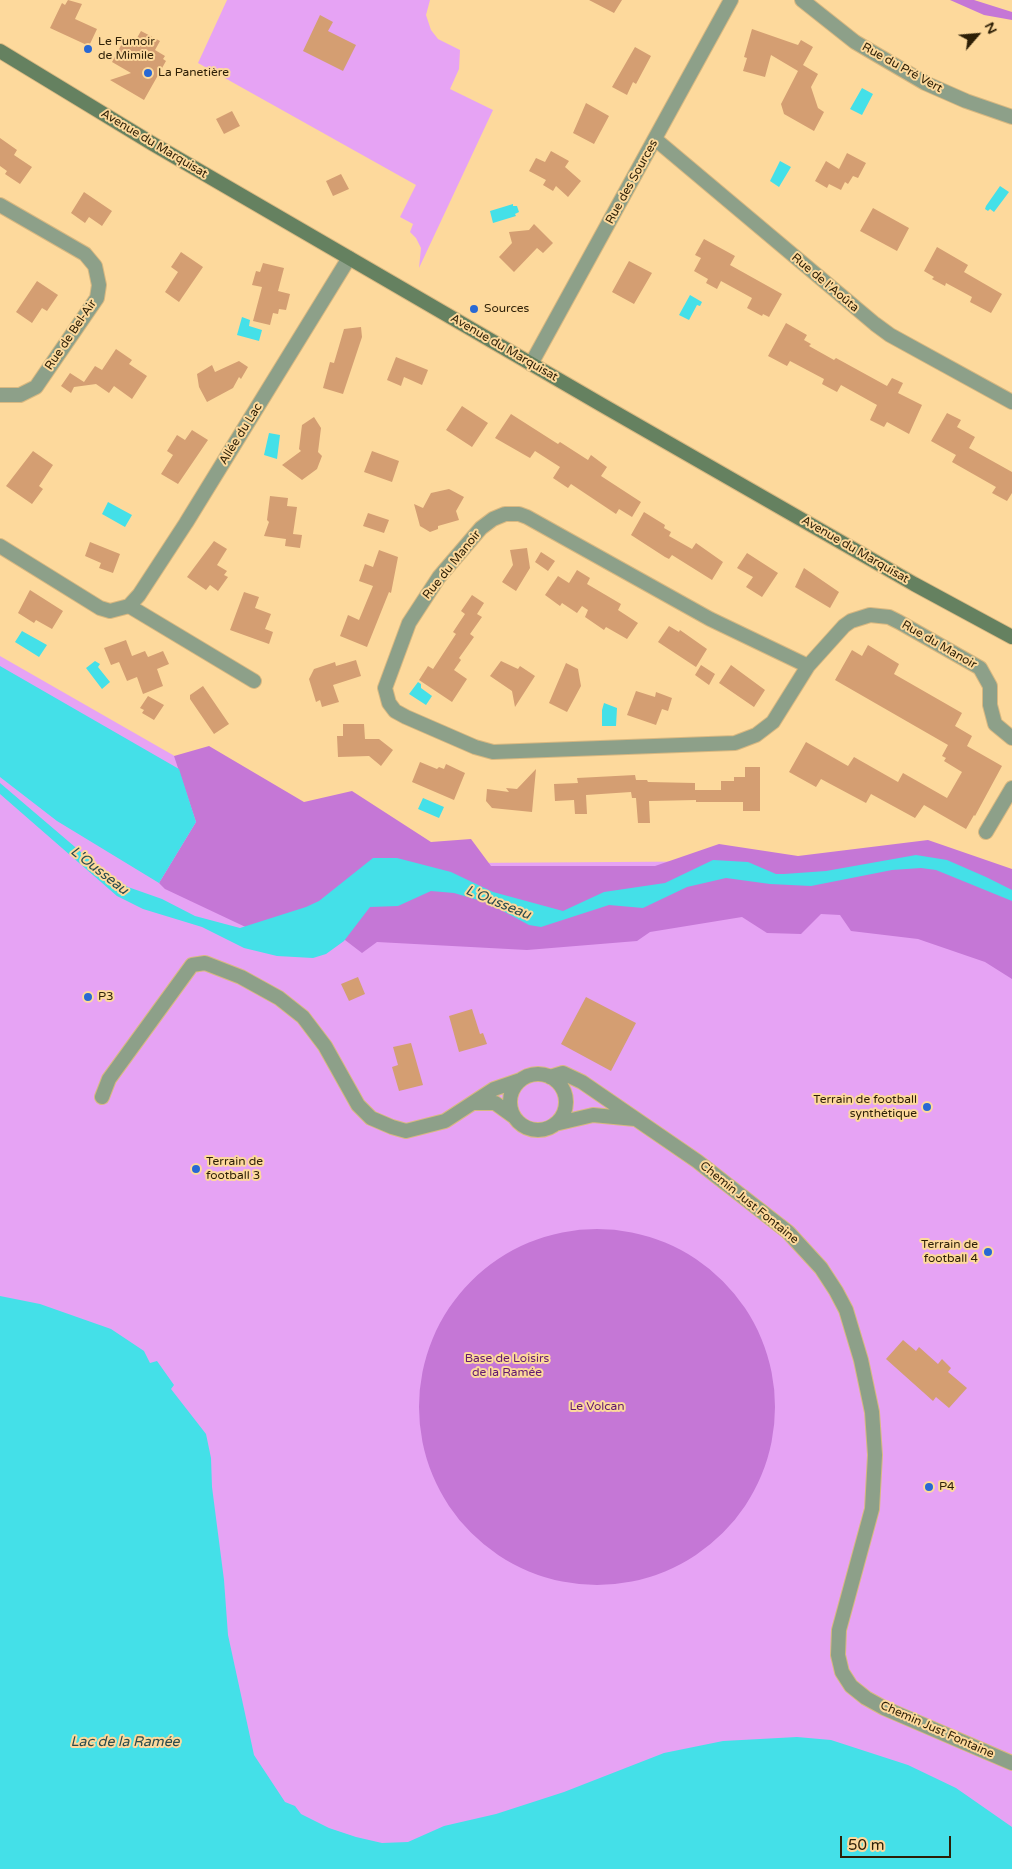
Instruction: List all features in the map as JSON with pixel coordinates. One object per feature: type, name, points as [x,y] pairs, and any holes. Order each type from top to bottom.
[{"type":"main road","name":"Avenue du Marquisat","points":[[0,51],[153,144],[531,364],[914,584],[1012,637]]},
{"type":"street","name":"Rue des Sources","points":[[531,364],[731,0]]},
{"type":"street","name":"Rue du Pré Vert","points":[[802,0],[855,42],[925,83],[966,101],[1012,117]]},
{"type":"street","name":"Rue de l'Aoûta","points":[[655,139],[875,324],[890,335],[1012,402]]},
{"type":"street","name":"Rue de Bel-Air","points":[[0,205],[85,254],[95,266],[99,285],[97,298],[36,387],[20,395],[0,396]]},
{"type":"street","name":"Allée du Lac","points":[[129,606],[139,595],[186,523],[349,258]]},
{"type":"street","name":"Rue du Manoir","points":[[808,666],[710,619],[528,517],[512,514],[499,516],[486,523],[439,577],[409,623],[385,688],[388,703],[395,711],[475,747],[493,752],[735,742],[756,735],[773,722],[808,666],[851,621],[870,615],[889,617],[980,668],[990,686],[990,705],[995,724],[1012,738]]},
{"type":"street","points":[[0,546],[100,608],[110,610],[129,606],[254,681]]},
{"type":"street","points":[[986,832],[1012,788]]},
{"type":"street","points":[[102,1097],[108,1079],[192,965],[205,963],[241,977],[279,998],[303,1017],[325,1046],[358,1105],[371,1118],[406,1131],[423,1128],[445,1121],[494,1089],[535,1074],[550,1077],[562,1088],[566,1103],[564,1111],[555,1124]]},
{"type":"street","name":"Chemin Just Fontaine","points":[[550,1077],[563,1074],[576,1078],[698,1161],[788,1232],[821,1268],[846,1310],[861,1360],[872,1412],[875,1469],[872,1510],[839,1630],[838,1656],[842,1672],[852,1686],[884,1708],[1012,1763]]},
{"type":"street","points":[[513,1116],[510,1108],[511,1092],[520,1080]]},
{"type":"street","points":[[472,1103],[495,1103],[518,1122],[532,1129],[544,1129],[555,1124],[593,1115],[635,1118]]},
{"type":"green space","points":[[227,0],[430,0],[426,15],[431,30],[438,39],[460,50],[459,69],[450,89],[493,110],[419,268],[421,248],[416,238],[410,232],[413,224],[400,217],[416,185],[198,63]]},
{"type":"green space","points":[[950,0],[974,0],[1012,12],[1012,20],[984,15]]},
{"type":"green space","name":"Base de Loisirs de la Ramée","points":[[0,656],[220,782],[467,863],[915,860],[1012,922],[1012,1869],[0,1869]]},
{"type":"green space","points":[[209,746],[304,802],[352,791],[431,842],[471,839],[491,866],[655,866],[719,844],[798,856],[928,840],[1012,869],[1012,979],[985,962],[918,939],[851,931],[840,915],[821,914],[801,934],[767,933],[742,917],[650,932],[637,941],[527,950],[377,942],[362,953],[345,940],[338,902],[254,931],[165,889],[159,883],[196,822],[174,756]]},
{"type":"green space","name":"Le Volcan","points":[[597,1229],[632,1232],[665,1243],[696,1259],[723,1281],[745,1308],[761,1339],[772,1372],[775,1407],[772,1442],[761,1475],[745,1506],[723,1533],[696,1555],[665,1571],[632,1582],[597,1585],[562,1582],[529,1571],[498,1555],[471,1533],[449,1506],[433,1475],[422,1442],[419,1407],[422,1372],[433,1339],[449,1308],[471,1281],[498,1259],[529,1243],[562,1232]]},
{"type":"water","points":[[862,88],[873,94],[862,115],[850,109]]},
{"type":"water","points":[[780,161],[791,167],[779,187],[770,181]]},
{"type":"water","points":[[1000,186],[1009,192],[994,212],[990,209],[988,211],[985,209],[986,206]]},
{"type":"water","points":[[513,204],[513,206],[517,206],[519,212],[515,214],[516,216],[493,223],[490,211]]},
{"type":"water","points":[[690,295],[702,302],[700,306],[697,305],[689,320],[679,315]]},
{"type":"water","points":[[242,317],[250,320],[249,326],[262,330],[259,341],[237,335]]},
{"type":"water","points":[[269,433],[280,435],[277,459],[264,455]]},
{"type":"water","points":[[108,502],[132,515],[125,527],[102,514]]},
{"type":"water","points":[[22,631],[47,645],[39,657],[15,642]]},
{"type":"water","points":[[95,661],[100,664],[98,667],[110,682],[102,689],[86,668]]},
{"type":"water","points":[[0,666],[179,769],[196,822],[159,883],[57,821],[0,777]]},
{"type":"water","points":[[418,682],[421,684],[421,688],[432,696],[426,705],[409,694]]},
{"type":"water","points":[[604,703],[617,708],[616,726],[602,726]]},
{"type":"water","name":"L'Ousseau","points":[[0,783],[102,870],[128,887],[162,899],[195,916],[240,928],[319,901],[373,858],[397,858],[451,872],[493,892],[563,911],[604,892],[665,883],[713,860],[748,862],[776,874],[784,874],[826,871],[916,855],[947,860],[986,877],[1012,890],[1012,901],[936,870],[921,868],[892,870],[811,886],[770,884],[726,878],[687,887],[643,908],[609,905],[541,927],[529,925],[488,903],[454,893],[431,891],[398,906],[370,907],[344,941],[326,954],[313,958],[277,956],[244,948],[202,927],[143,909],[117,896],[0,794]]},
{"type":"water","points":[[423,798],[444,807],[439,818],[418,809]]},
{"type":"water","name":"Lac de la Ramée","points":[[0,1296],[40,1304],[111,1329],[144,1351],[150,1363],[157,1361],[174,1385],[171,1389],[206,1434],[211,1458],[212,1487],[224,1580],[228,1635],[254,1755],[285,1802],[295,1806],[301,1814],[329,1828],[356,1837],[382,1843],[408,1842],[444,1826],[496,1814],[564,1792],[664,1753],[723,1741],[797,1737],[831,1740],[908,1765],[956,1788],[1012,1827],[1012,1869],[0,1869]]},
{"type":"building","points":[[68,0],[82,4],[75,19],[97,29],[89,46],[50,28],[62,3],[65,5]]},
{"type":"building","points":[[589,0],[622,0],[614,13]]},
{"type":"building","points":[[320,15],[333,22],[328,31],[356,45],[343,71],[303,51]]},
{"type":"building","points":[[752,29],[798,45],[801,40],[813,47],[803,65],[818,74],[811,87],[818,108],[824,112],[814,131],[784,114],[781,104],[798,71],[771,55],[765,77],[743,71],[747,58],[744,57]]},
{"type":"building","points":[[141,31],[160,41],[155,50],[165,56],[163,59],[166,61],[144,100],[110,80],[131,73],[112,62],[125,38],[134,43]]},
{"type":"building","points":[[635,47],[651,56],[636,84],[633,82],[627,95],[612,87]]},
{"type":"building","points":[[586,103],[609,116],[594,144],[573,133]]},
{"type":"building","points":[[232,111],[240,126],[224,134],[216,119]]},
{"type":"building","points":[[0,138],[17,150],[14,155],[32,167],[20,184],[5,174],[7,171],[0,166]]},
{"type":"building","points":[[551,151],[569,161],[565,167],[581,181],[568,197],[556,186],[553,191],[543,185],[546,180],[529,171],[536,158],[545,162]]},
{"type":"building","points":[[847,153],[866,163],[858,178],[853,176],[848,184],[845,182],[841,190],[829,184],[827,188],[815,181],[826,161],[839,169]]},
{"type":"building","points":[[341,174],[349,189],[333,196],[326,181]]},
{"type":"building","points":[[84,192],[112,211],[102,226],[89,217],[85,223],[71,213]]},
{"type":"building","points":[[873,208],[909,228],[897,251],[860,231]]},
{"type":"building","points":[[534,224],[553,243],[543,253],[537,248],[514,272],[499,257],[512,243],[509,232],[529,230]]},
{"type":"building","points":[[704,239],[735,256],[730,265],[782,294],[769,317],[763,314],[762,316],[747,308],[752,298],[721,281],[717,289],[706,283],[708,279],[694,271],[701,258],[695,255]]},
{"type":"building","points":[[937,247],[968,265],[964,272],[1002,294],[991,313],[970,302],[972,297],[946,283],[945,286],[932,279],[934,277],[924,271]]},
{"type":"building","points":[[181,252],[203,267],[179,302],[165,292],[178,272],[171,267]]},
{"type":"building","points":[[629,261],[652,273],[634,304],[612,292]]},
{"type":"building","points":[[263,263],[284,268],[278,291],[290,294],[286,310],[279,309],[278,314],[273,313],[270,325],[253,321],[262,287],[252,285],[256,271],[260,272]]},
{"type":"building","points":[[37,281],[58,295],[47,311],[42,308],[32,323],[16,312]]},
{"type":"building","points":[[786,323],[807,335],[804,340],[811,344],[809,346],[834,360],[836,358],[887,386],[892,378],[903,383],[898,393],[922,405],[909,434],[887,422],[884,427],[870,420],[877,405],[841,385],[837,392],[822,384],[824,379],[790,361],[787,366],[768,356]]},
{"type":"building","points":[[361,327],[362,337],[343,394],[323,388],[330,362],[334,363],[344,329]]},
{"type":"building","points":[[116,349],[132,360],[129,364],[147,376],[132,399],[114,386],[109,393],[96,384],[74,387],[71,393],[61,386],[70,373],[84,382],[95,366],[102,370]]},
{"type":"building","points":[[396,357],[428,370],[422,385],[404,377],[401,386],[387,380]]},
{"type":"building","points":[[239,361],[248,367],[241,379],[239,377],[233,388],[207,402],[199,387],[197,374],[212,365],[215,372]]},
{"type":"building","points":[[462,406],[488,423],[472,447],[446,430]]},
{"type":"building","points":[[947,413],[961,420],[957,427],[975,437],[969,448],[1012,472],[1012,493],[1007,501],[992,493],[996,487],[952,462],[956,455],[931,441]]},
{"type":"building","points":[[511,414],[558,444],[560,442],[588,460],[591,455],[607,467],[601,476],[641,502],[632,517],[619,509],[616,514],[571,484],[568,488],[553,478],[560,467],[535,451],[530,458],[495,438]]},
{"type":"building","points":[[314,417],[321,428],[318,452],[322,456],[317,469],[302,480],[282,465],[301,451],[299,449],[302,425]]},
{"type":"building","points":[[192,430],[208,440],[178,484],[161,474],[173,455],[167,451],[177,435],[185,440]]},
{"type":"building","points":[[33,451],[53,465],[39,486],[43,489],[32,504],[6,486]]},
{"type":"building","points":[[372,451],[399,461],[392,482],[364,472]]},
{"type":"building","points":[[449,489],[464,497],[456,511],[459,520],[438,526],[438,529],[430,532],[420,526],[414,504],[423,508],[431,493]]},
{"type":"building","points":[[270,496],[288,498],[287,506],[297,507],[293,534],[302,535],[300,548],[285,546],[286,539],[264,536],[269,522],[267,520]]},
{"type":"building","points":[[644,512],[665,525],[664,528],[671,532],[669,536],[692,549],[696,543],[723,562],[712,580],[672,555],[669,559],[665,557],[631,535]]},
{"type":"building","points":[[368,513],[389,520],[384,533],[363,526]]},
{"type":"building","points":[[214,541],[227,549],[217,565],[227,571],[224,575],[228,577],[218,591],[210,585],[206,590],[187,577]]},
{"type":"building","points":[[90,542],[120,554],[113,573],[99,568],[101,563],[85,556]]},
{"type":"building","points":[[527,548],[530,568],[516,591],[502,582],[513,565],[510,550]]},
{"type":"building","points":[[379,550],[398,557],[391,593],[389,592],[367,647],[340,636],[348,615],[359,620],[373,586],[359,581],[365,564],[373,567]]},
{"type":"building","points":[[541,552],[555,561],[548,571],[535,562]]},
{"type":"building","points":[[747,553],[778,573],[762,597],[746,587],[753,577],[737,568]]},
{"type":"building","points":[[804,568],[839,592],[830,608],[795,587]]},
{"type":"building","points":[[577,570],[590,578],[587,584],[621,604],[618,610],[638,623],[627,639],[606,627],[604,630],[585,617],[588,610],[582,606],[577,613],[562,603],[560,606],[545,595],[558,576],[569,583]]},
{"type":"building","points":[[30,590],[63,611],[52,629],[36,620],[34,623],[18,613]]},
{"type":"building","points":[[244,592],[259,597],[255,608],[271,614],[265,629],[273,632],[269,644],[230,630]]},
{"type":"building","points":[[472,595],[484,603],[477,614],[482,617],[470,634],[474,637],[459,658],[461,660],[454,670],[467,679],[452,702],[419,680],[428,666],[433,669],[456,634],[453,632],[465,614],[461,611]]},
{"type":"building","points":[[669,626],[679,632],[680,630],[707,649],[696,667],[658,642]]},
{"type":"building","points":[[126,640],[132,656],[145,651],[148,657],[163,651],[169,664],[157,669],[163,686],[143,694],[137,677],[127,681],[119,662],[111,665],[104,648]]},
{"type":"building","points":[[868,645],[899,664],[894,674],[962,713],[955,726],[972,736],[967,746],[1002,766],[966,829],[924,805],[915,818],[871,794],[866,803],[821,779],[816,787],[789,772],[806,742],[848,766],[854,757],[898,782],[903,773],[947,798],[962,772],[944,761],[946,758],[942,756],[948,745],[835,680],[852,650],[862,656]]},
{"type":"building","points":[[356,660],[361,676],[333,685],[339,702],[322,707],[320,700],[316,702],[309,679],[314,669],[335,662],[336,666]]},
{"type":"building","points":[[501,661],[518,669],[520,666],[535,676],[515,707],[512,691],[490,676]]},
{"type":"building","points":[[566,663],[578,669],[581,686],[567,712],[549,703]]},
{"type":"building","points":[[701,665],[715,674],[709,685],[695,675]]},
{"type":"building","points":[[731,665],[765,690],[754,707],[719,683]]},
{"type":"building","points":[[203,686],[229,724],[214,734],[190,699],[190,695]]},
{"type":"building","points":[[636,691],[655,697],[656,692],[672,698],[668,711],[662,709],[656,725],[627,715]]},
{"type":"building","points":[[148,696],[164,705],[154,720],[142,713],[144,710],[140,708]]},
{"type":"building","points":[[343,724],[364,724],[365,739],[379,739],[393,750],[381,766],[369,756],[338,757],[337,736],[343,736]]},
{"type":"building","points":[[420,762],[437,769],[439,767],[444,769],[446,764],[465,773],[454,800],[412,782]]},
{"type":"building","points":[[745,767],[760,767],[760,811],[743,811],[743,802],[649,801],[650,823],[638,823],[636,798],[632,798],[631,792],[586,795],[587,814],[575,814],[574,800],[555,801],[554,784],[578,783],[577,778],[635,775],[636,780],[695,783],[695,790],[721,790],[721,781],[734,781],[734,777],[745,777]]},
{"type":"building","points":[[536,769],[532,812],[492,808],[486,801],[487,789],[509,792],[506,788],[517,789]]},
{"type":"building","points":[[358,977],[365,994],[349,1001],[341,984]]},
{"type":"building","points":[[586,997],[636,1023],[611,1071],[561,1044]]},
{"type":"building","points":[[472,1009],[480,1034],[483,1033],[487,1044],[459,1052],[449,1016]]},
{"type":"building","points":[[411,1043],[423,1085],[399,1091],[392,1067],[398,1065],[393,1047]]},
{"type":"building","points":[[903,1340],[916,1351],[919,1347],[938,1364],[942,1359],[951,1368],[948,1372],[967,1388],[949,1408],[936,1397],[933,1401],[886,1359]]},
{"type":"place","name":"Le Fumoir de Mimile","points":[[88,49]]},
{"type":"place","name":"La Panetière","points":[[148,73]]},
{"type":"place","name":"Sources","points":[[474,309]]},
{"type":"place","name":"P3","points":[[88,997]]},
{"type":"place","name":"Terrain de football synthétique","points":[[927,1107]]},
{"type":"place","name":"Terrain de football 3","points":[[196,1169]]},
{"type":"place","name":"Terrain de football 4","points":[[988,1252]]},
{"type":"place","name":"P4","points":[[929,1487]]}]
